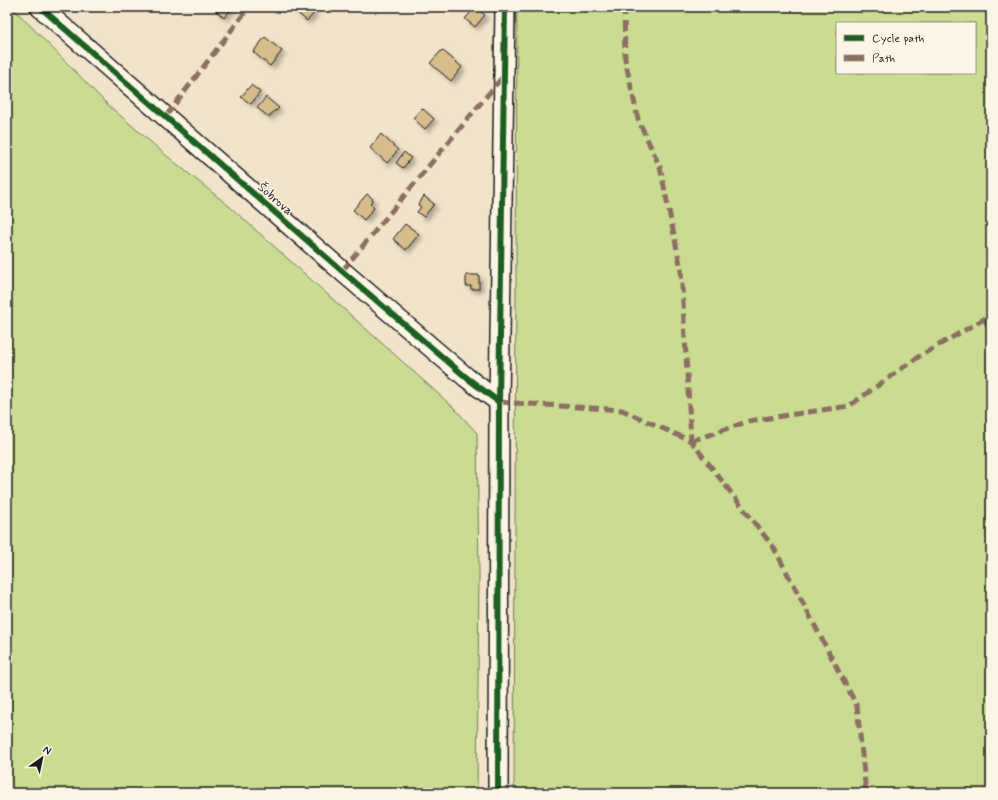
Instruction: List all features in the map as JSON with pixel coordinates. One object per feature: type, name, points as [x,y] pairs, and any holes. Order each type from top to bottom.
[{"type":"street","name":"Šobrova","points":[[40,7],[348,276],[468,378],[499,402]]},
{"type":"street","points":[[498,793],[499,402],[505,7]]},
{"type":"green space","points":[[7,7],[12,7],[108,105],[167,156],[229,206],[454,408],[477,433],[479,573],[477,793],[7,793]]},
{"type":"green space","points":[[517,7],[991,7],[991,793],[514,793]]},
{"type":"building","points":[[218,7],[233,7],[224,18],[215,10]]},
{"type":"building","points":[[295,7],[309,7],[315,12],[307,21],[293,9]]},
{"type":"building","points":[[475,7],[485,15],[475,27],[465,19]]},
{"type":"building","points":[[265,37],[282,51],[270,66],[253,52]]},
{"type":"building","points":[[442,50],[462,67],[451,81],[430,63]]},
{"type":"building","points":[[251,85],[260,92],[251,104],[241,97]]},
{"type":"building","points":[[266,97],[279,108],[269,117],[257,108]]},
{"type":"building","points":[[422,108],[434,119],[425,129],[413,118]]},
{"type":"building","points":[[381,134],[398,150],[387,163],[370,148]]},
{"type":"building","points":[[404,152],[411,158],[403,168],[396,163]]},
{"type":"building","points":[[367,194],[373,199],[370,204],[374,208],[364,220],[353,210]]},
{"type":"building","points":[[424,196],[434,204],[424,217],[417,212],[421,207],[418,205]]},
{"type":"building","points":[[405,224],[419,234],[406,250],[393,239]]},
{"type":"building","points":[[466,275],[479,275],[479,289],[471,289],[471,286],[466,286]]},
{"type":"marked path","points":[[166,116],[249,7]]},
{"type":"marked path","points":[[624,7],[625,59],[638,119],[660,167],[681,269],[691,441]]},
{"type":"marked path","points":[[342,271],[504,75]]},
{"type":"marked path","points":[[691,441],[749,421],[849,406],[918,357],[991,314]]},
{"type":"marked path","points":[[984,319],[991,330]]},
{"type":"marked path","points":[[499,402],[622,410],[691,441],[774,548],[857,706],[866,793]]},
{"type":"cycle path","points":[[40,7],[342,271],[467,378],[499,402]]},
{"type":"cycle path","points":[[498,793],[499,402],[505,7]]}]
